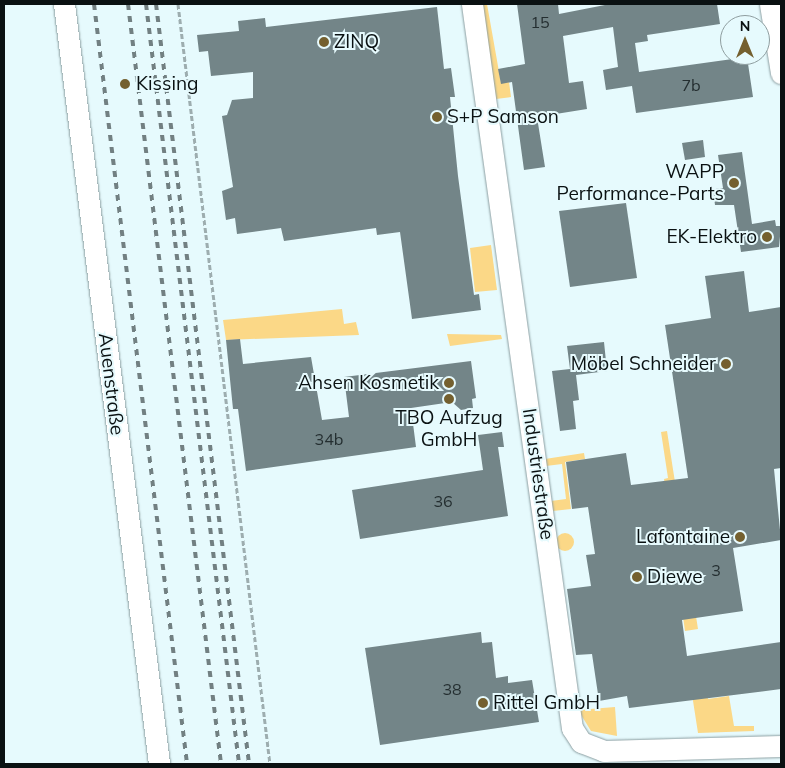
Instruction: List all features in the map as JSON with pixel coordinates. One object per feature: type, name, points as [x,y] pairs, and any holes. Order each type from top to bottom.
[{"type":"street","name":"Auenstraße","points":[[64,4],[159,764]]},
{"type":"street","name":"Industriestraße","points":[[472,4],[572,728],[581,742],[604,751],[732,756],[781,746]]},
{"type":"street","points":[[770,4],[781,73]]},
{"type":"path","points":[[178,4],[270,764]]},
{"type":"shaded area","points":[[482,4],[487,4],[501,83],[509,82],[511,97],[496,99]]},
{"type":"shaded area","points":[[491,245],[497,290],[475,292],[470,248]]},
{"type":"shaded area","points":[[342,309],[344,324],[356,322],[359,335],[226,340],[223,320]]},
{"type":"shaded area","points":[[447,334],[501,335],[502,339],[450,346]]},
{"type":"shaded area","points":[[667,431],[698,629],[685,631],[664,479],[668,478],[661,432]]},
{"type":"shaded area","points":[[584,453],[585,459],[565,462],[571,509],[553,511],[551,501],[566,499],[562,464],[546,466],[545,459]]},
{"type":"shaded area","points":[[561,533],[569,533],[574,538],[572,549],[561,551],[556,546],[556,538]]},
{"type":"shaded area","points":[[707,686],[708,699],[729,696],[734,726],[754,726],[754,731],[698,733],[691,688]]},
{"type":"shaded area","points":[[615,707],[617,736],[591,731],[578,710]]},
{"type":"building","points":[[517,4],[558,4],[559,14],[610,4],[717,4],[720,24],[647,35],[648,41],[635,43],[639,72],[720,61],[720,65],[748,65],[753,97],[636,113],[632,86],[606,90],[603,70],[618,67],[613,27],[563,36],[569,83],[583,81],[587,109],[537,117],[545,167],[524,170],[512,82],[501,84],[498,69],[525,64]]},
{"type":"building","points":[[437,7],[444,69],[451,68],[455,97],[450,97],[458,176],[474,295],[479,294],[481,310],[412,319],[400,232],[377,235],[376,228],[284,241],[281,228],[237,234],[235,218],[226,220],[222,191],[233,187],[222,116],[227,115],[232,100],[253,98],[253,72],[211,76],[208,51],[199,52],[197,35],[239,31],[238,21],[265,18],[266,27]]},
{"type":"building","points":[[703,140],[705,157],[685,160],[682,143]]},
{"type":"building","points":[[742,152],[752,224],[775,220],[776,226],[781,226],[779,247],[741,252],[734,205],[715,205],[713,189],[723,188],[718,155]]},
{"type":"building","points":[[626,203],[637,278],[570,287],[559,211]]},
{"type":"building","points":[[744,271],[749,312],[781,307],[781,468],[774,469],[781,540],[733,548],[743,611],[682,620],[687,656],[781,642],[781,689],[629,708],[627,696],[599,701],[592,654],[576,655],[567,589],[591,586],[586,555],[595,554],[588,507],[572,509],[566,462],[626,453],[631,485],[688,478],[665,325],[711,318],[705,276]]},
{"type":"building","points":[[240,339],[243,364],[311,357],[322,420],[349,417],[344,377],[471,361],[476,398],[472,399],[473,408],[461,410],[452,402],[411,408],[416,447],[246,471],[238,409],[233,409],[226,340]]},
{"type":"building","points":[[604,342],[607,371],[576,375],[579,400],[573,401],[576,429],[560,431],[552,371],[570,369],[567,346]]},
{"type":"building","points":[[502,432],[504,447],[498,447],[508,516],[360,539],[352,490],[483,470],[478,435]]},
{"type":"building","points":[[481,632],[482,643],[492,642],[496,678],[508,676],[508,683],[532,680],[539,722],[380,745],[365,648]]},
{"type":"railway","points":[[94,4],[187,764]]},
{"type":"railway","points":[[128,4],[221,764]]},
{"type":"railway","points":[[146,4],[239,764]]},
{"type":"railway","points":[[156,4],[249,764]]},
{"type":"place","name":"ZINQ","points":[[324,42]]},
{"type":"place","name":"Kissing","points":[[125,84]]},
{"type":"place","name":"S+P Samson","points":[[437,117]]},
{"type":"place","name":"WAPP Performance-Parts","points":[[734,183]]},
{"type":"place","name":"EK-Elektro","points":[[767,237]]},
{"type":"place","name":"Möbel Schneider","points":[[726,364]]},
{"type":"place","name":"Ahsen Kosmetik","points":[[449,383]]},
{"type":"place","name":"TBO Aufzug GmbH","points":[[449,399]]},
{"type":"place","name":"Lafontaine","points":[[740,537]]},
{"type":"place","name":"Diewe","points":[[637,577]]},
{"type":"place","name":"Rittel GmbH","points":[[483,703]]}]
